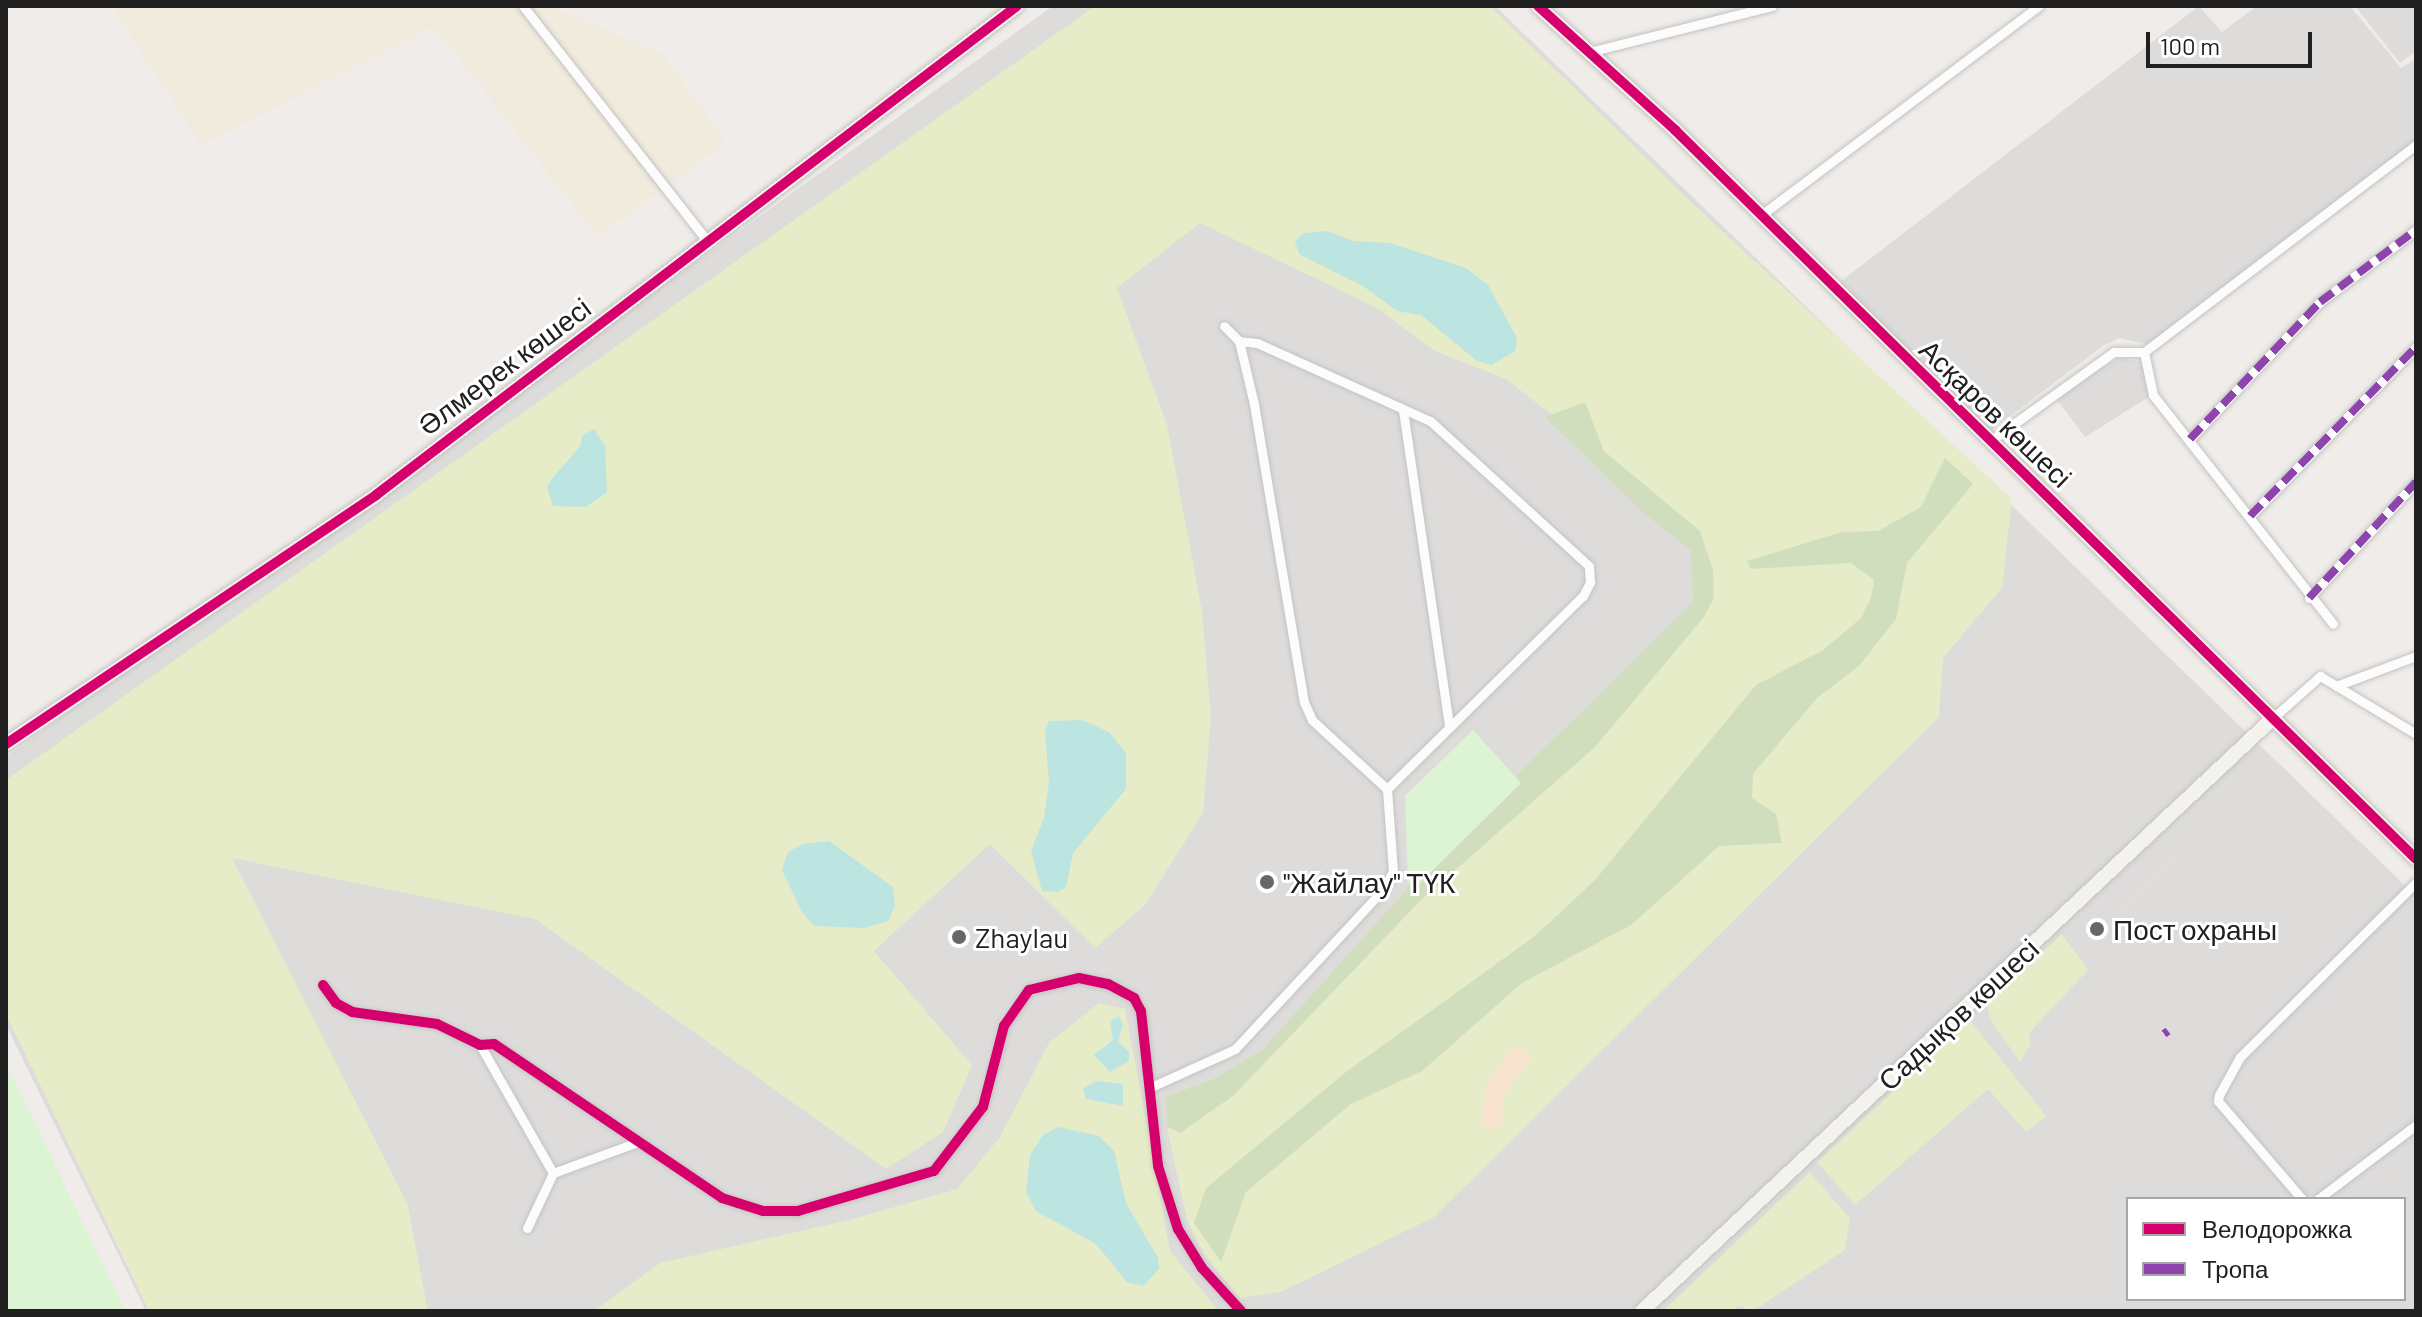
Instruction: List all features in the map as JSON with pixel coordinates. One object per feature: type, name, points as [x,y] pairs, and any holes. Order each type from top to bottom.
[{"type":"street","points":[[523,6],[707,241]]},
{"type":"street","name":"Әлмерек көшесі","points":[[6,744],[376,495],[1017,6]]},
{"type":"street","name":"Асқаров көшесі","points":[[1538,6],[1760,216],[2416,859]]},
{"type":"street","points":[[1589,52],[1772,6]]},
{"type":"street","points":[[1760,216],[2039,6]]},
{"type":"street","points":[[1990,441],[2105,358],[2123,350],[2144,352],[2416,145]]},
{"type":"street","points":[[2190,439],[2320,302],[2416,230]]},
{"type":"street","points":[[1151,1087],[1235,1049],[1383,890],[1393,871],[1387,789],[1312,720],[1304,702],[1254,404],[1239,341],[1224,326]]},
{"type":"street","points":[[1239,341],[1257,343],[1430,421],[1589,566],[1590,582],[1583,596],[1387,789]]},
{"type":"street","points":[[2250,516],[2416,347]]},
{"type":"street","points":[[2144,352],[2153,395],[2250,516],[2309,598],[2333,624]]},
{"type":"street","points":[[1403,410],[1449,726]]},
{"type":"street","points":[[2309,598],[2416,482]]},
{"type":"street","points":[[2336,686],[2416,656]]},
{"type":"street","points":[[2274,717],[2320,676],[2416,734]]},
{"type":"street","name":"Садықов көшесі","points":[[1642,1311],[2274,717]]},
{"type":"street","points":[[2300,1197],[2218,1101],[2219,1095],[2240,1057],[2416,882]]},
{"type":"street","points":[[323,985],[336,1003],[352,1012],[437,1024],[480,1045],[494,1044],[635,1143],[722,1198],[763,1211],[798,1211],[918,1180],[946,1161],[983,1107],[1013,1009],[1029,990],[1079,978],[1122,989],[1134,998],[1141,1011],[1158,1166],[1178,1229],[1202,1268],[1241,1311]]},
{"type":"street","points":[[480,1045],[553,1173]]},
{"type":"street","points":[[2321,1197],[2416,1125]]},
{"type":"street","points":[[527,1228],[553,1173],[635,1143]]},
{"type":"shaded area","points":[[112,6],[551,6],[663,54],[726,143],[597,236],[434,26],[201,145]]},
{"type":"shaded area","points":[[1053,6],[1495,6],[2416,896],[2416,1311],[146,1311],[6,1025],[6,757]]},
{"type":"shaded area","points":[[2199,6],[2222,32],[2257,6],[2350,6],[2401,68],[2416,59],[2416,149],[2147,344],[2119,338],[2103,346],[1989,432],[1840,282]]},
{"type":"shaded area","points":[[2355,6],[2416,6],[2416,51],[2400,63]]},
{"type":"shaded area","points":[[2119,358],[2150,363],[2152,395],[2085,437],[2055,397]]},
{"type":"shaded area","points":[[2172,854],[2179,861],[2118,923],[2110,916]]},
{"type":"green space","points":[[1095,6],[1490,6],[1692,203],[2012,499],[2002,588],[1943,658],[1939,717],[1434,1217],[1281,1292],[1240,1298],[1204,1254],[1187,1220],[1168,1132],[1166,1097],[1213,1079],[1262,1050],[1703,596],[1693,543],[1592,446],[1506,379],[1435,351],[1375,307],[1200,223],[1117,288],[1167,425],[1202,611],[1211,717],[1203,813],[1145,905],[1095,948],[990,844],[874,951],[972,1065],[943,1132],[886,1169],[535,919],[232,858],[407,1203],[428,1311],[149,1311],[6,1014],[6,780]]},
{"type":"green space","points":[[1585,402],[1604,451],[1700,531],[1713,570],[1714,597],[1704,617],[1595,747],[1420,901],[1233,1096],[1180,1133],[1167,1127],[1166,1097],[1213,1079],[1262,1050],[1455,836],[1693,602],[1691,550],[1646,515],[1545,417]]},
{"type":"green space","points":[[1945,458],[1973,484],[1907,563],[1896,619],[1859,666],[1817,698],[1753,774],[1752,798],[1776,814],[1782,843],[1719,846],[1631,925],[1522,983],[1422,1071],[1351,1104],[1246,1192],[1221,1262],[1194,1223],[1206,1188],[1346,1072],[1535,936],[1595,880],[1756,685],[1823,650],[1861,618],[1871,598],[1874,580],[1851,563],[1751,569],[1747,561],[1842,532],[1878,531],[1921,507]]},
{"type":"green space","points":[[1473,730],[1521,783],[1415,888],[1408,882],[1405,796]]},
{"type":"green space","points":[[2062,934],[2088,970],[2029,1033],[2031,1044],[2020,1062],[1991,1021],[1986,1001]]},
{"type":"green space","points":[[1099,1003],[1125,1009],[1170,1251],[1217,1309],[594,1311],[660,1263],[853,1219],[957,1189],[1000,1137],[1049,1043]]},
{"type":"green space","points":[[1970,1020],[2046,1116],[2026,1132],[1988,1089],[1855,1205],[1817,1162]]},
{"type":"green space","points":[[6,1063],[95,1248],[126,1311],[6,1311]]},
{"type":"green space","points":[[1810,1172],[1850,1219],[1845,1250],[1753,1311],[1738,1306],[1733,1311],[1663,1311]]},
{"type":"sand","points":[[1515,1047],[1528,1050],[1531,1059],[1504,1094],[1501,1125],[1490,1130],[1480,1118],[1486,1088],[1490,1075]]},
{"type":"water","points":[[1328,231],[1353,241],[1390,243],[1466,268],[1488,285],[1517,338],[1515,351],[1492,365],[1477,361],[1421,315],[1397,311],[1363,286],[1299,254],[1295,241],[1304,233]]},
{"type":"water","points":[[594,429],[605,446],[607,492],[586,507],[553,506],[547,487],[581,445],[582,436]]},
{"type":"water","points":[[1082,720],[1109,732],[1126,753],[1126,789],[1073,853],[1066,887],[1058,892],[1042,891],[1031,851],[1044,818],[1049,783],[1045,731],[1049,721]]},
{"type":"water","points":[[829,841],[893,887],[895,906],[888,921],[864,928],[814,926],[802,912],[782,870],[788,852],[802,844]]},
{"type":"water","points":[[1119,1016],[1123,1025],[1118,1041],[1129,1052],[1129,1061],[1110,1072],[1094,1055],[1113,1040],[1110,1021]]},
{"type":"water","points":[[1096,1081],[1123,1084],[1123,1106],[1086,1099],[1083,1089]]},
{"type":"water","points":[[1058,1127],[1099,1136],[1114,1151],[1126,1203],[1158,1258],[1159,1269],[1143,1286],[1127,1282],[1096,1244],[1036,1211],[1026,1192],[1030,1155],[1043,1135]]},
{"type":"marked path","points":[[2190,439],[2320,302],[2416,230]]},
{"type":"marked path","points":[[2250,516],[2416,347]]},
{"type":"marked path","points":[[2309,598],[2416,482]]},
{"type":"marked path","points":[[2164,1034],[2168,1031]]},
{"type":"cycle path","points":[[6,744],[376,495],[1017,6]]},
{"type":"cycle path","points":[[1538,6],[1675,130],[2416,859]]},
{"type":"cycle path","points":[[323,985],[336,1003],[352,1012],[437,1024],[480,1045],[494,1044],[722,1198],[763,1211],[798,1211],[934,1171],[983,1107],[1004,1026],[1029,990],[1079,978],[1108,984],[1134,998],[1141,1011],[1158,1166],[1178,1229],[1202,1268],[1241,1311]]},
{"type":"place","name":"\"Жайлау\" ТҮК","points":[[1267,882]]},
{"type":"place","name":"Пост охраны","points":[[2097,929]]},
{"type":"place","name":"Zhaylau","points":[[959,937]]}]
